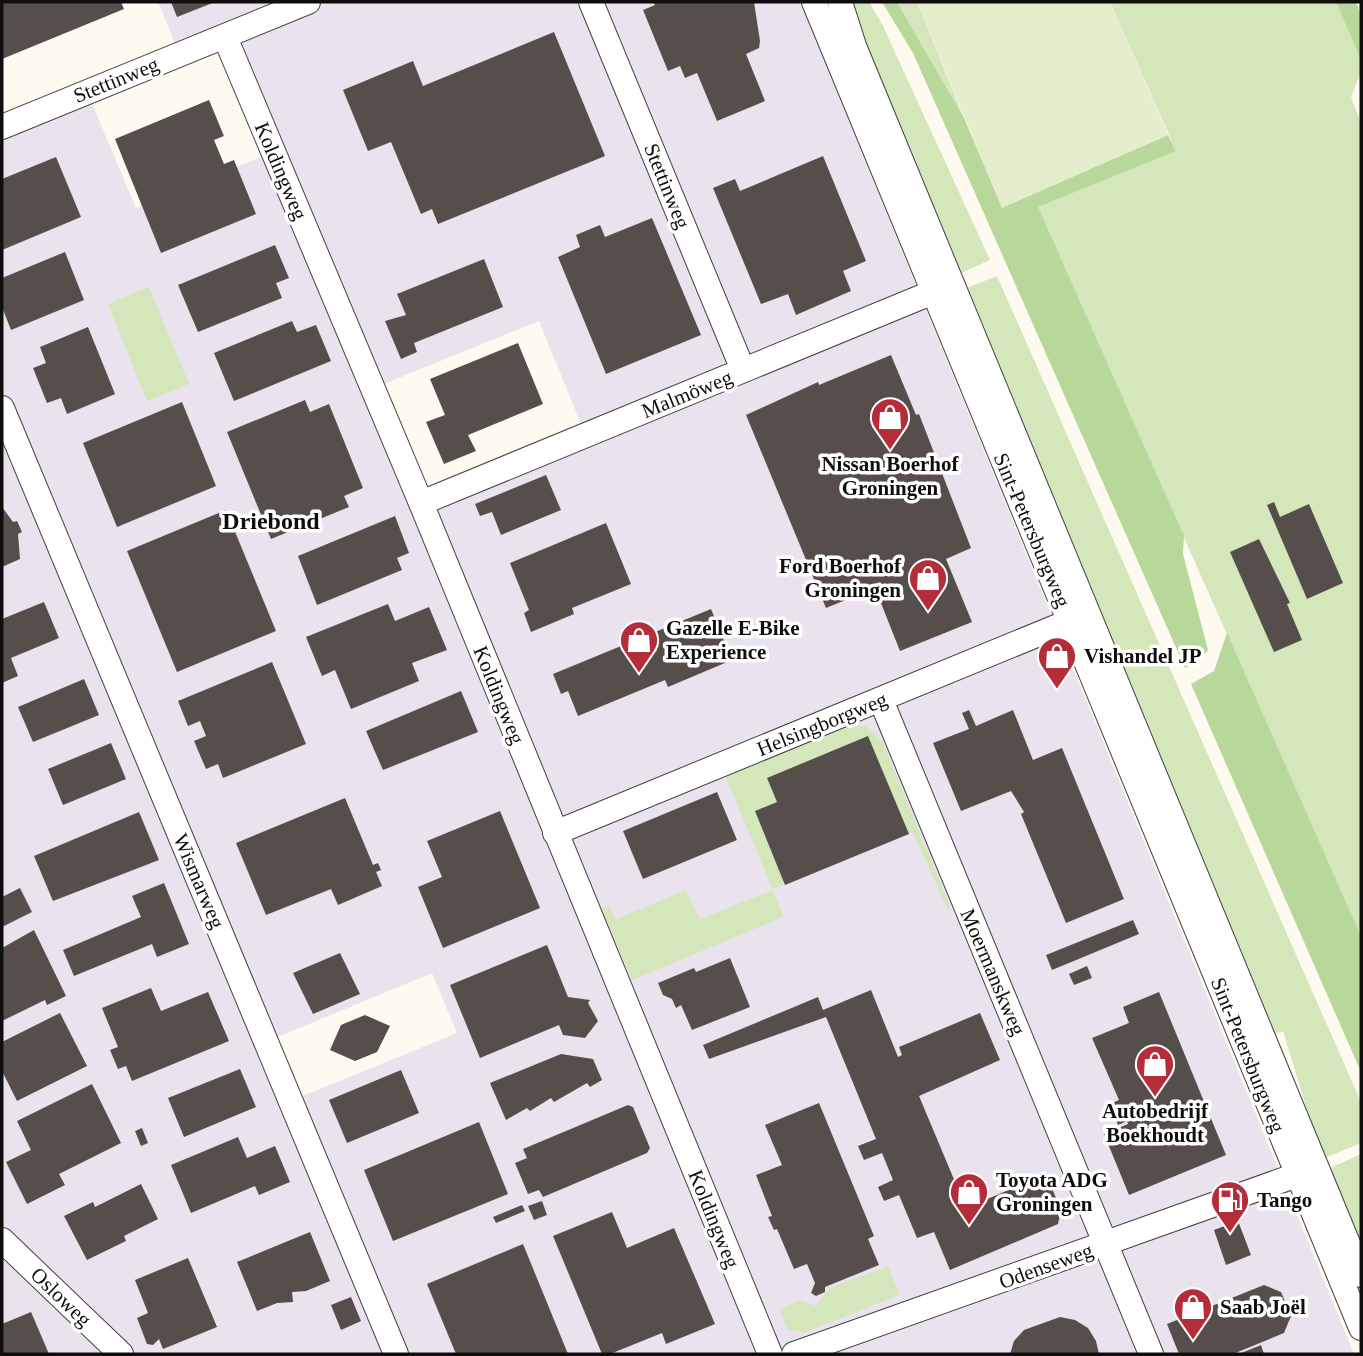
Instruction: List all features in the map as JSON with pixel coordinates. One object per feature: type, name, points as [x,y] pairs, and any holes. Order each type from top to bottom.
[{"type":"street","name":"Stettinweg","points":[[2,127],[308,2]]},
{"type":"street","name":"Stettinweg","points":[[592,2],[743,370]]},
{"type":"street","name":"Sint-Petersburgweg","points":[[814,2],[943,288],[1307,1172]]},
{"type":"street","name":"Sint-Petersburgweg","points":[[840,2],[943,288]]},
{"type":"street","name":"Koldingweg","points":[[225,37],[421,503],[770,1354]]},
{"type":"street","name":"Malmöweg","points":[[421,503],[943,288]]},
{"type":"street","name":"Wismarweg","points":[[2,408],[396,1354]]},
{"type":"street","name":"Helsingborgweg","points":[[555,833],[1079,618]]},
{"type":"street","name":"Moermanskweg","points":[[881,700],[1151,1354]]},
{"type":"street","name":"Odenseweg","points":[[794,1354],[1307,1172]]},
{"type":"street","points":[[1307,1172],[1361,1275]]},
{"type":"street","points":[[1307,1172],[1361,1328]]},
{"type":"street","name":"Osloweg","points":[[2,1240],[121,1354]]},
{"type":"shaded area","points":[[158,2],[800,2],[1354,1354],[2,1354],[2,130],[88,94],[136,208],[261,157],[215,40],[180,55]],"holes":[[[539,321],[585,434],[425,498],[379,386]],[[432,973],[457,1033],[293,1100],[268,1041]]]},
{"type":"green space","points":[[847,2],[869,2],[883,26],[990,260],[955,276]]},
{"type":"green space","points":[[882,2],[897,2],[964,118],[1002,207],[1168,135],[1176,151],[1038,207],[1184,536],[1183,554],[1208,650],[1198,662],[1185,668],[913,53]]},
{"type":"green space","points":[[897,2],[917,2],[964,118]]},
{"type":"green space","points":[[917,2],[1110,2],[1168,135],[1002,208]]},
{"type":"green space","points":[[1110,2],[1336,2],[1361,60],[1361,72],[1351,97],[1361,123],[1361,936],[1037,207],[1176,151]]},
{"type":"green space","points":[[1336,2],[1356,2],[1361,15],[1361,60]]},
{"type":"green space","points":[[997,276],[1361,1102],[1361,1143],[1322,1159],[1283,1031],[1276,1034],[1259,1007],[961,290]]},
{"type":"green space","points":[[149,287],[189,384],[147,401],[108,304]]},
{"type":"green space","points":[[1227,633],[1361,936],[1361,1072],[1191,684],[1214,671]]},
{"type":"green space","points":[[866,726],[882,741],[950,906],[948,911],[913,832],[773,889],[783,917],[632,980],[602,909],[609,906],[615,920],[686,890],[700,919],[773,890],[725,775],[846,727]]},
{"type":"green space","points":[[1361,1154],[1361,1255],[1326,1170]]},
{"type":"green space","points":[[888,1266],[899,1295],[803,1333],[787,1329],[780,1309],[801,1300],[815,1306],[830,1288]]},
{"type":"building","points":[[2,2],[121,2],[124,9],[2,59]]},
{"type":"building","points":[[171,2],[215,2],[177,17]]},
{"type":"building","points":[[653,2],[754,2],[759,48],[746,54],[765,101],[717,121],[697,73],[685,78],[680,66],[668,71],[643,10],[655,5]]},
{"type":"building","points":[[554,32],[605,156],[438,224],[432,209],[421,214],[391,142],[368,151],[343,90],[413,61],[423,86]]},
{"type":"building","points":[[209,100],[224,136],[214,140],[224,164],[234,160],[256,214],[161,253],[115,139]]},
{"type":"building","points":[[823,156],[866,261],[843,271],[851,291],[796,315],[788,294],[761,304],[713,188],[735,179],[740,191]]},
{"type":"building","points":[[56,157],[81,217],[2,250],[2,179]]},
{"type":"building","points":[[652,218],[701,335],[606,374],[558,257],[580,247],[576,235],[600,225],[605,237]]},
{"type":"building","points":[[275,245],[289,278],[276,283],[282,298],[198,332],[178,285]]},
{"type":"building","points":[[65,252],[84,300],[11,330],[2,307],[2,278]]},
{"type":"building","points":[[484,259],[503,307],[414,343],[417,352],[401,359],[385,321],[406,315],[397,294]]},
{"type":"building","points":[[292,321],[297,332],[316,325],[331,361],[234,401],[214,353]]},
{"type":"building","points":[[88,327],[115,394],[67,414],[61,398],[47,403],[33,368],[46,363],[40,347]]},
{"type":"building","points":[[518,343],[543,404],[468,435],[476,451],[444,464],[426,422],[445,415],[430,379]]},
{"type":"building","points":[[891,355],[916,415],[919,414],[971,548],[946,559],[972,622],[900,651],[875,588],[826,608],[746,415],[818,382],[819,385]]},
{"type":"building","points":[[305,400],[310,412],[329,404],[363,488],[344,496],[349,507],[271,539],[227,432]]},
{"type":"building","points":[[182,402],[216,486],[117,527],[83,443]]},
{"type":"building","points":[[546,475],[561,510],[501,535],[492,512],[480,516],[475,504]]},
{"type":"building","points":[[1274,502],[1280,517],[1309,504],[1343,583],[1307,599],[1267,505]]},
{"type":"building","points":[[2,507],[13,522],[17,521],[22,532],[18,534],[20,559],[2,567]]},
{"type":"building","points":[[226,510],[276,631],[177,672],[127,551]]},
{"type":"building","points":[[395,516],[409,553],[397,558],[402,570],[317,605],[298,556]]},
{"type":"building","points":[[606,523],[631,584],[572,608],[574,614],[531,632],[524,613],[529,610],[510,563]]},
{"type":"building","points":[[1259,539],[1290,603],[1287,604],[1302,640],[1274,652],[1230,552]]},
{"type":"building","points":[[44,602],[59,638],[11,658],[18,676],[2,683],[2,619]]},
{"type":"building","points":[[388,604],[395,621],[429,607],[447,650],[412,663],[419,681],[351,709],[335,670],[322,676],[306,637]]},
{"type":"building","points":[[711,609],[732,660],[668,687],[665,680],[578,716],[568,691],[561,694],[553,674]]},
{"type":"building","points":[[272,662],[306,744],[223,778],[218,764],[206,769],[194,741],[206,736],[200,721],[188,726],[178,701]]},
{"type":"building","points":[[84,679],[99,715],[33,742],[18,707]]},
{"type":"building","points":[[461,691],[478,732],[383,770],[366,731]]},
{"type":"building","points":[[969,710],[976,726],[1013,710],[1033,760],[1062,748],[1124,899],[1066,923],[1021,814],[1024,812],[1011,791],[961,811],[933,743],[969,729],[962,713]]},
{"type":"building","points":[[868,736],[909,834],[785,885],[755,811],[777,802],[767,778]]},
{"type":"building","points":[[111,743],[126,779],[63,805],[48,769]]},
{"type":"building","points":[[717,792],[737,840],[643,879],[623,831]]},
{"type":"building","points":[[345,798],[373,865],[378,863],[381,870],[376,872],[382,886],[338,905],[331,889],[266,915],[236,843]]},
{"type":"building","points":[[500,811],[540,908],[443,948],[418,887],[442,877],[427,841]]},
{"type":"building","points":[[139,812],[159,860],[53,901],[34,856]]},
{"type":"building","points":[[164,883],[189,944],[157,957],[152,944],[74,976],[63,950],[141,917],[132,896]]},
{"type":"building","points":[[20,888],[32,912],[2,927],[2,897]]},
{"type":"building","points":[[1133,920],[1139,934],[1052,970],[1046,955]]},
{"type":"building","points":[[34,930],[66,996],[47,1005],[45,1000],[2,1021],[2,948]]},
{"type":"building","points":[[547,945],[568,997],[590,1000],[588,1003],[598,1021],[585,1038],[563,1035],[559,1025],[480,1058],[450,985]]},
{"type":"building","points":[[340,953],[360,994],[313,1014],[293,973]]},
{"type":"building","points":[[730,958],[750,1007],[692,1030],[681,1005],[676,1008],[672,999],[663,995],[658,983],[694,968],[696,972]]},
{"type":"building","points":[[1087,966],[1092,978],[1074,985],[1069,974]]},
{"type":"building","points":[[151,988],[161,1011],[208,992],[229,1041],[132,1081],[126,1066],[118,1069],[110,1050],[118,1047],[102,1008]]},
{"type":"building","points":[[871,990],[898,1057],[902,1055],[899,1047],[980,1013],[1000,1060],[919,1096],[966,1208],[1046,1174],[1061,1210],[1058,1224],[950,1270],[934,1232],[917,1238],[899,1195],[884,1201],[878,1187],[893,1180],[882,1153],[864,1160],[858,1146],[876,1139],[826,1017],[709,1059],[703,1045],[818,997],[823,1010]]},
{"type":"building","points":[[1159,992],[1226,1155],[1129,1195],[1104,1134],[1128,1124],[1127,1121],[1118,1125],[1110,1104],[1119,1100],[1092,1038],[1129,1023],[1123,1007]]},
{"type":"building","points":[[60,1013],[87,1066],[17,1101],[2,1071],[2,1042]]},
{"type":"building","points":[[365,1015],[390,1026],[377,1052],[355,1061],[330,1050],[341,1025]]},
{"type":"building","points":[[561,1054],[593,1059],[602,1080],[590,1087],[587,1083],[554,1102],[551,1098],[530,1111],[527,1108],[506,1120],[490,1083]]},
{"type":"building","points":[[240,1069],[256,1107],[184,1137],[168,1098]]},
{"type":"building","points":[[401,1070],[419,1113],[347,1143],[329,1100]]},
{"type":"building","points":[[92,1084],[121,1143],[59,1174],[65,1185],[27,1204],[6,1162],[31,1150],[17,1121]]},
{"type":"building","points":[[819,1103],[874,1236],[868,1239],[879,1265],[825,1287],[825,1292],[816,1296],[811,1293],[815,1283],[807,1264],[794,1269],[777,1229],[774,1230],[768,1217],[772,1216],[756,1175],[782,1165],[765,1125]]},
{"type":"building","points":[[628,1105],[633,1107],[650,1148],[647,1153],[543,1197],[539,1190],[528,1194],[515,1163],[527,1158],[523,1149]]},
{"type":"building","points":[[479,1122],[508,1194],[393,1241],[364,1170]]},
{"type":"building","points":[[142,1128],[148,1143],[141,1146],[135,1131]]},
{"type":"building","points":[[238,1137],[247,1158],[275,1146],[290,1182],[259,1195],[255,1186],[191,1213],[171,1165]]},
{"type":"building","points":[[141,1184],[158,1219],[124,1236],[126,1241],[87,1260],[64,1216],[93,1202],[95,1207]]},
{"type":"building","points":[[542,1201],[547,1215],[534,1220],[528,1206]]},
{"type":"building","points":[[522,1205],[525,1211],[496,1223],[493,1217]]},
{"type":"building","points":[[612,1212],[627,1248],[674,1228],[715,1324],[666,1344],[662,1333],[610,1354],[602,1354],[553,1236]]},
{"type":"building","points":[[1238,1221],[1251,1255],[1226,1265],[1214,1230]]},
{"type":"building","points":[[310,1232],[330,1281],[306,1291],[292,1292],[293,1302],[277,1303],[257,1311],[237,1262]]},
{"type":"building","points":[[523,1244],[568,1354],[456,1354],[427,1284]]},
{"type":"building","points":[[188,1258],[217,1327],[163,1349],[159,1339],[153,1345],[147,1344],[137,1318],[148,1313],[135,1280]]},
{"type":"building","points":[[1264,1285],[1281,1292],[1291,1316],[1284,1333],[1233,1354],[1179,1354],[1167,1324]]},
{"type":"building","points":[[351,1297],[361,1321],[341,1330],[331,1305]]},
{"type":"building","points":[[31,1312],[49,1354],[2,1354],[2,1324]]},
{"type":"building","points":[[1060,1317],[1075,1320],[1088,1328],[1096,1341],[1099,1354],[1010,1354],[1014,1341],[1024,1330]]},
{"type":"building","points":[[1261,1345],[1264,1354],[1239,1354]]},
{"type":"place","name":"Nissan Boerhof Groningen","points":[[890,451]]},
{"type":"place","name":"Ford Boerhof Groningen","points":[[928,612]]},
{"type":"place","name":"Gazelle E-Bike Experience","points":[[639,674]]},
{"type":"place","name":"Vishandel JP","points":[[1057,690]]},
{"type":"place","name":"Autobedrijf Boekhoudt","points":[[1155,1098]]},
{"type":"place","name":"Toyota ADG Groningen","points":[[969,1226]]},
{"type":"place","name":"Tango","points":[[1230,1234]]},
{"type":"place","name":"Saab Joël","points":[[1193,1341]]},
{"type":"district","name":"Driebond","points":[[271,521]]}]
